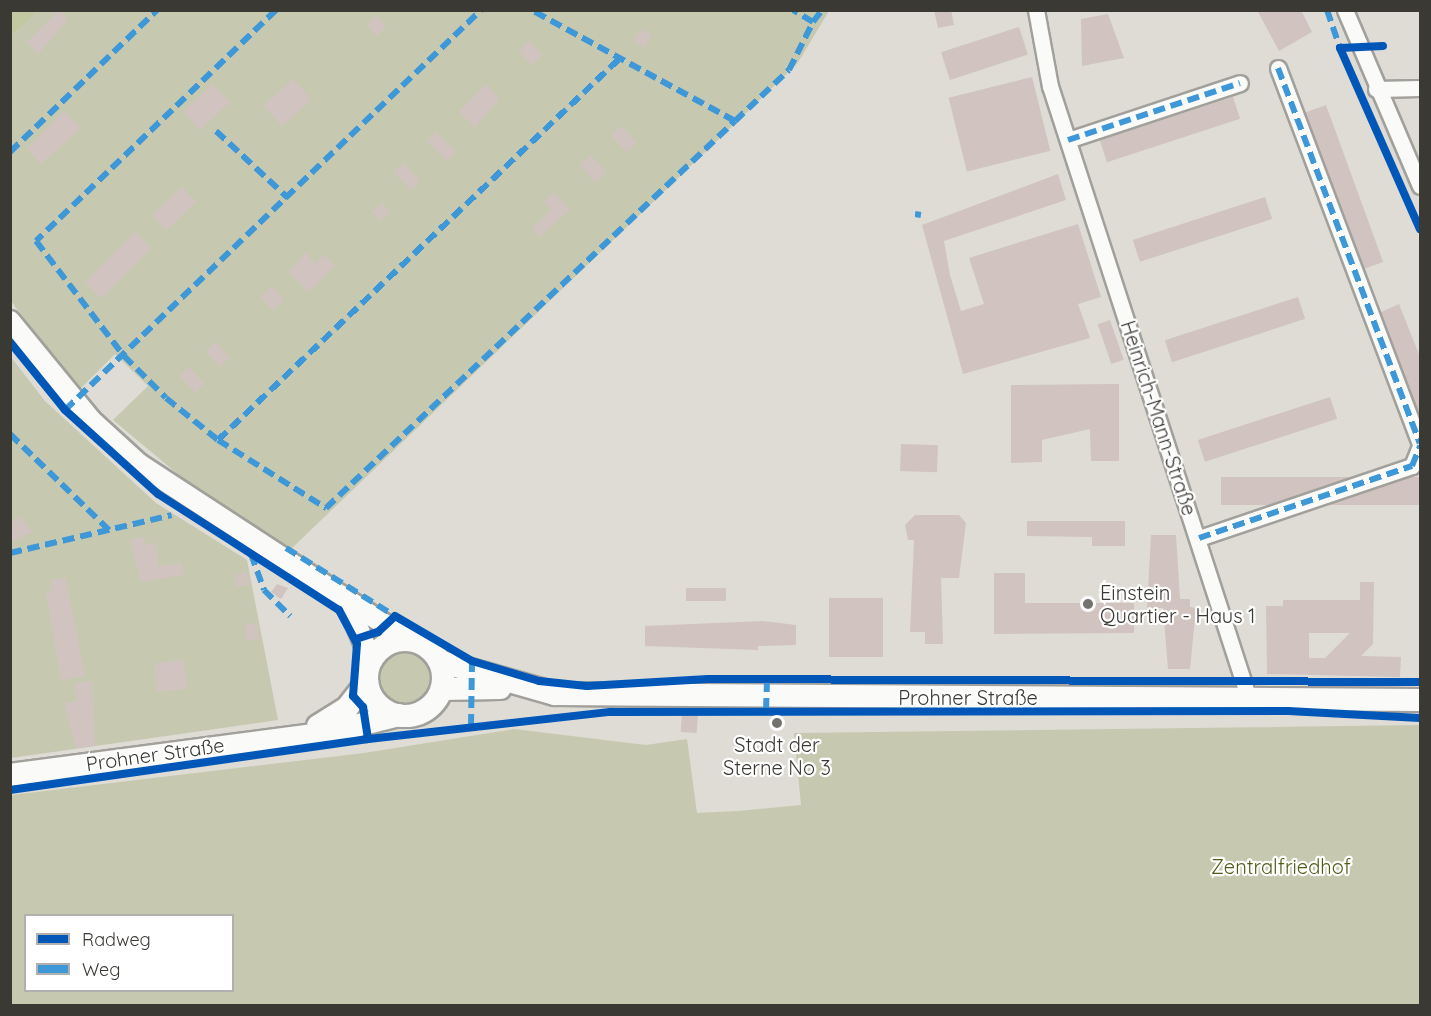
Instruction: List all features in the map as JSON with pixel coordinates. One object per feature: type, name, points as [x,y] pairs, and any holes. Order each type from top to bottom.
[{"type":"main road","points":[[406,639],[426,645],[439,661],[442,689],[425,710],[399,715],[374,700],[369,671],[389,643],[406,639]]},
{"type":"main road","name":"Prohner Straße","points":[[439,661],[516,687]]},
{"type":"main road","name":"Prohner Straße","points":[[299,734],[333,720],[369,671]]},
{"type":"main road","name":"Prohner Straße","points":[[442,689],[516,687],[622,696],[1248,696],[1420,700]]},
{"type":"main road","name":"Prohner Straße","points":[[10,775],[299,734],[327,733],[399,715]]},
{"type":"street","name":"Heinrich-Mann-Straße","points":[[1036,10],[1042,59],[1199,538],[1248,696]]},
{"type":"street","points":[[1345,10],[1376,89],[1420,186]]},
{"type":"street","points":[[1199,538],[1412,466],[1420,444],[1278,68]]},
{"type":"street","points":[[1068,140],[1240,83]]},
{"type":"street","points":[[1376,89],[1420,88]]},
{"type":"street","points":[[10,321],[91,420],[139,464],[236,532],[345,598],[406,639]]},
{"type":"street","points":[[345,598],[369,671]]},
{"type":"green space","points":[[11,10],[38,10],[38,11],[11,37]]},
{"type":"green space","points":[[38,11],[829,11],[797,64],[291,549],[216,506],[113,420],[148,386],[115,354],[79,390],[11,301],[11,37]]},
{"type":"green space","points":[[10,356],[45,401],[156,503],[247,560],[278,720],[11,758]]},
{"type":"green space","points":[[406,648],[427,657],[436,678],[427,699],[406,708],[385,699],[376,678],[385,657]]},
{"type":"green space","name":"Zentralfriedhof","points":[[1420,725],[1420,1005],[11,1005],[11,795],[364,753],[514,729],[646,745],[687,739],[697,813],[801,805],[794,733]]},
{"type":"building","points":[[59,10],[68,19],[39,54],[27,42]]},
{"type":"building","points":[[934,10],[951,10],[954,25],[938,28]]},
{"type":"building","points":[[1257,10],[1301,10],[1312,32],[1279,51]]},
{"type":"building","points":[[1108,14],[1124,58],[1082,66],[1081,19]]},
{"type":"building","points":[[376,16],[386,27],[376,36],[366,25]]},
{"type":"building","points":[[1019,27],[1028,55],[950,80],[941,52]]},
{"type":"building","points":[[640,29],[651,35],[645,48],[633,41]]},
{"type":"building","points":[[529,41],[542,55],[532,64],[519,51]]},
{"type":"building","points":[[1032,77],[1050,151],[967,172],[949,98]]},
{"type":"building","points":[[293,79],[312,100],[282,127],[263,106]]},
{"type":"building","points":[[213,84],[230,102],[200,130],[183,112]]},
{"type":"building","points":[[486,84],[499,98],[475,128],[459,111]]},
{"type":"building","points":[[1233,97],[1240,119],[1107,162],[1100,140]]},
{"type":"building","points":[[1326,105],[1383,262],[1362,269],[1305,113]]},
{"type":"building","points":[[64,111],[81,128],[41,164],[27,149]]},
{"type":"building","points":[[621,126],[637,143],[626,152],[611,136]]},
{"type":"building","points":[[436,132],[456,151],[447,161],[427,141]]},
{"type":"building","points":[[591,155],[606,172],[595,182],[580,165]]},
{"type":"building","points":[[403,163],[420,181],[411,190],[393,172]]},
{"type":"building","points":[[1058,174],[1066,200],[944,241],[950,275],[961,311],[984,304],[969,258],[1078,224],[1101,297],[1078,304],[1090,338],[963,374],[922,225]]},
{"type":"building","points":[[182,187],[196,202],[166,230],[152,215]]},
{"type":"building","points":[[554,192],[570,209],[540,237],[532,229],[551,210],[544,202]]},
{"type":"building","points":[[1265,197],[1272,219],[1140,262],[1133,240]]},
{"type":"building","points":[[382,203],[390,212],[380,221],[372,212]]},
{"type":"building","points":[[135,232],[151,248],[101,298],[85,282]]},
{"type":"building","points":[[305,252],[315,264],[324,255],[335,266],[309,292],[289,272]]},
{"type":"building","points":[[272,286],[284,299],[273,310],[260,297]]},
{"type":"building","points":[[1298,297],[1305,319],[1172,362],[1165,340]]},
{"type":"building","points":[[1399,304],[1420,357],[1420,417],[1381,312]]},
{"type":"building","points":[[1110,320],[1124,360],[1111,364],[1098,324]]},
{"type":"building","points":[[216,342],[230,358],[219,367],[205,351]]},
{"type":"building","points":[[189,367],[205,384],[195,393],[179,376]]},
{"type":"building","points":[[1119,384],[1119,461],[1091,461],[1090,429],[1042,440],[1042,462],[1011,463],[1011,385]]},
{"type":"building","points":[[1330,397],[1337,419],[1205,462],[1198,440]]},
{"type":"building","points":[[901,444],[938,445],[937,472],[900,471]]},
{"type":"building","points":[[1221,477],[1420,477],[1420,505],[1221,505]]},
{"type":"building","points":[[915,515],[959,515],[966,523],[959,578],[941,578],[943,644],[925,644],[925,632],[910,632],[914,540],[908,540],[905,525]]},
{"type":"building","points":[[20,517],[33,532],[10,543],[10,524]]},
{"type":"building","points":[[1027,521],[1125,521],[1125,546],[1092,546],[1092,537],[1027,536]]},
{"type":"building","points":[[1151,535],[1176,535],[1180,599],[1190,599],[1190,607],[1196,608],[1190,669],[1168,669],[1163,608],[1147,608]]},
{"type":"building","points":[[144,537],[146,545],[156,543],[158,566],[182,563],[184,575],[141,582],[130,540]]},
{"type":"building","points":[[246,572],[249,585],[237,587],[235,575]]},
{"type":"building","name":"Einstein Quartier - Haus 1","points":[[994,573],[1025,573],[1025,603],[1134,603],[1134,633],[994,634]]},
{"type":"building","points":[[66,578],[85,676],[61,680],[46,591],[52,591],[51,580]]},
{"type":"building","points":[[1360,582],[1374,582],[1373,644],[1361,656],[1401,657],[1400,677],[1267,674],[1266,606],[1283,606],[1283,600],[1360,600]],"holes":[[[1309,633],[1350,633],[1325,658],[1309,658]]]},
{"type":"building","points":[[277,584],[288,588],[281,599],[271,592]]},
{"type":"building","points":[[686,588],[726,588],[726,601],[686,601]]},
{"type":"building","points":[[829,598],[883,598],[883,657],[829,657]]},
{"type":"building","points":[[763,621],[796,625],[796,645],[758,646],[758,650],[645,646],[645,626]]},
{"type":"building","points":[[257,623],[259,639],[247,640],[245,624]]},
{"type":"building","points":[[184,660],[187,689],[157,692],[154,663]]},
{"type":"building","points":[[92,681],[95,746],[76,748],[64,703],[77,701],[75,683]]},
{"type":"building","points":[[682,713],[698,714],[697,733],[681,732]]},
{"type":"marked path","points":[[10,152],[157,10]]},
{"type":"marked path","points":[[276,10],[36,241],[124,356],[166,398],[218,440],[326,508],[735,121],[531,10]]},
{"type":"marked path","points":[[65,410],[481,10]]},
{"type":"marked path","points":[[735,121],[789,70],[813,22],[793,10]]},
{"type":"marked path","points":[[813,22],[822,10]]},
{"type":"marked path","points":[[1327,10],[1340,48]]},
{"type":"marked path","points":[[218,440],[619,59]]},
{"type":"marked path","points":[[1278,68],[1420,443]]},
{"type":"marked path","points":[[1068,140],[1240,83]]},
{"type":"marked path","points":[[216,131],[288,198]]},
{"type":"marked path","points":[[915,214],[921,215]]},
{"type":"marked path","points":[[10,434],[109,530]]},
{"type":"marked path","points":[[1199,538],[1412,466],[1420,446]]},
{"type":"marked path","points":[[10,553],[172,515]]},
{"type":"marked path","points":[[286,548],[395,616]]},
{"type":"marked path","points":[[251,554],[264,590],[290,616]]},
{"type":"marked path","points":[[471,726],[472,661]]},
{"type":"marked path","points":[[766,710],[767,681]]},
{"type":"cycle path","points":[[1383,46],[1340,48],[1420,229]]},
{"type":"cycle path","points":[[10,342],[65,410],[158,494],[339,610],[357,644],[353,696],[363,707],[368,739],[610,712],[1288,711],[1420,718]]},
{"type":"cycle path","points":[[356,639],[378,632],[395,616],[472,661],[539,681],[587,686],[708,679],[1420,682]]},
{"type":"cycle path","points":[[10,790],[368,739]]},
{"type":"place","name":"Einstein Quartier - Haus 1","points":[[1088,604]]},
{"type":"place","name":"Stadt der Sterne No 3","points":[[777,723]]}]
